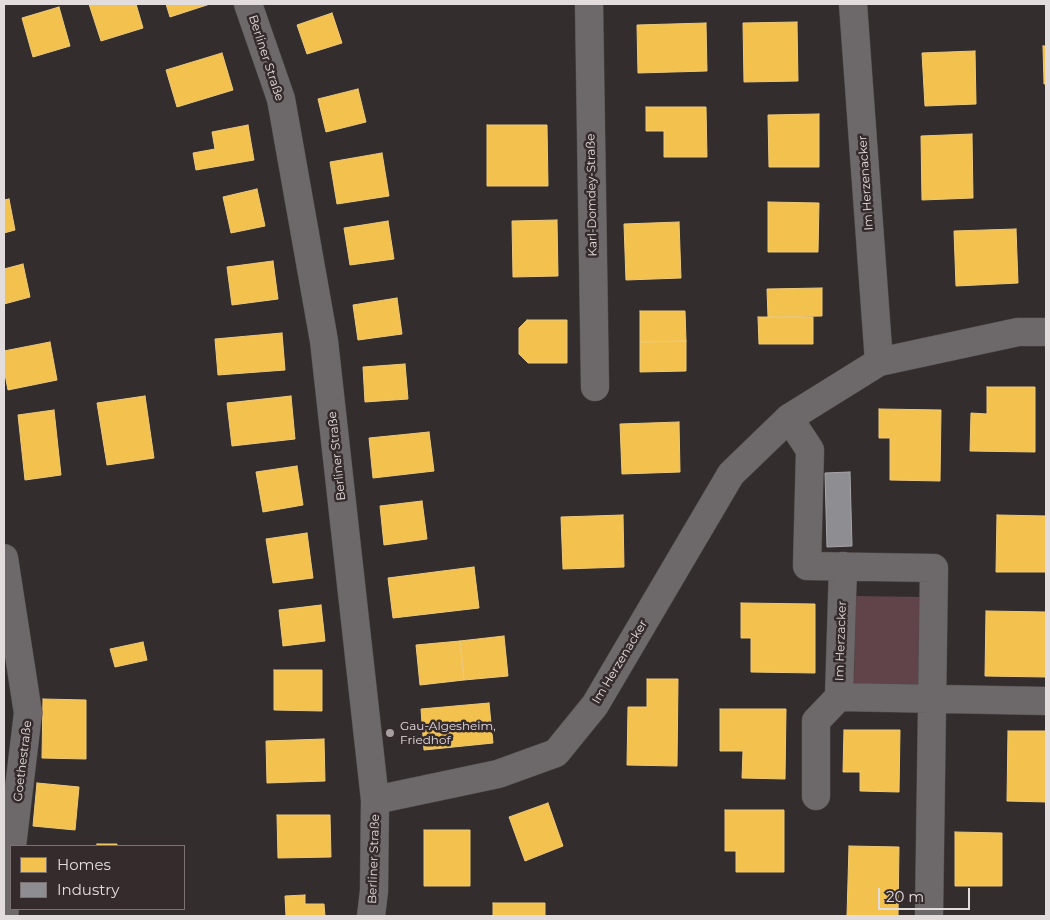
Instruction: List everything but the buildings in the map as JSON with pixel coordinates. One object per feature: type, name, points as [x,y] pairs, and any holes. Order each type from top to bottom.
[{"type":"street","name":"Berliner Straße","points":[[248,4],[281,99],[324,341],[375,800],[374,891],[371,916]]},
{"type":"street","name":"Karl-Domdey-Straße","points":[[589,4],[595,387]]},
{"type":"street","name":"Im Herzenacker","points":[[853,4],[879,362]]},
{"type":"street","name":"Im Herzenacker","points":[[375,800],[498,774],[556,753],[594,705],[731,474],[789,418],[879,362],[1018,332],[1046,332]]},
{"type":"street","points":[[789,418],[810,450],[807,566],[934,568],[929,916]]},
{"type":"street","name":"Goethestraße","points":[[4,558],[28,713],[12,845]]},
{"type":"street","name":"Im Herzacker","points":[[816,796],[816,721],[839,697],[843,566]]},
{"type":"street","points":[[839,697],[1046,701]]},
{"type":"street","points":[[4,916],[10,865]]},
{"type":"shaded area","points":[[855,596],[922,597],[922,688],[854,688]]},
{"type":"place","name":"Gau-Algesheim, Friedhof","points":[[390,733]]}]
